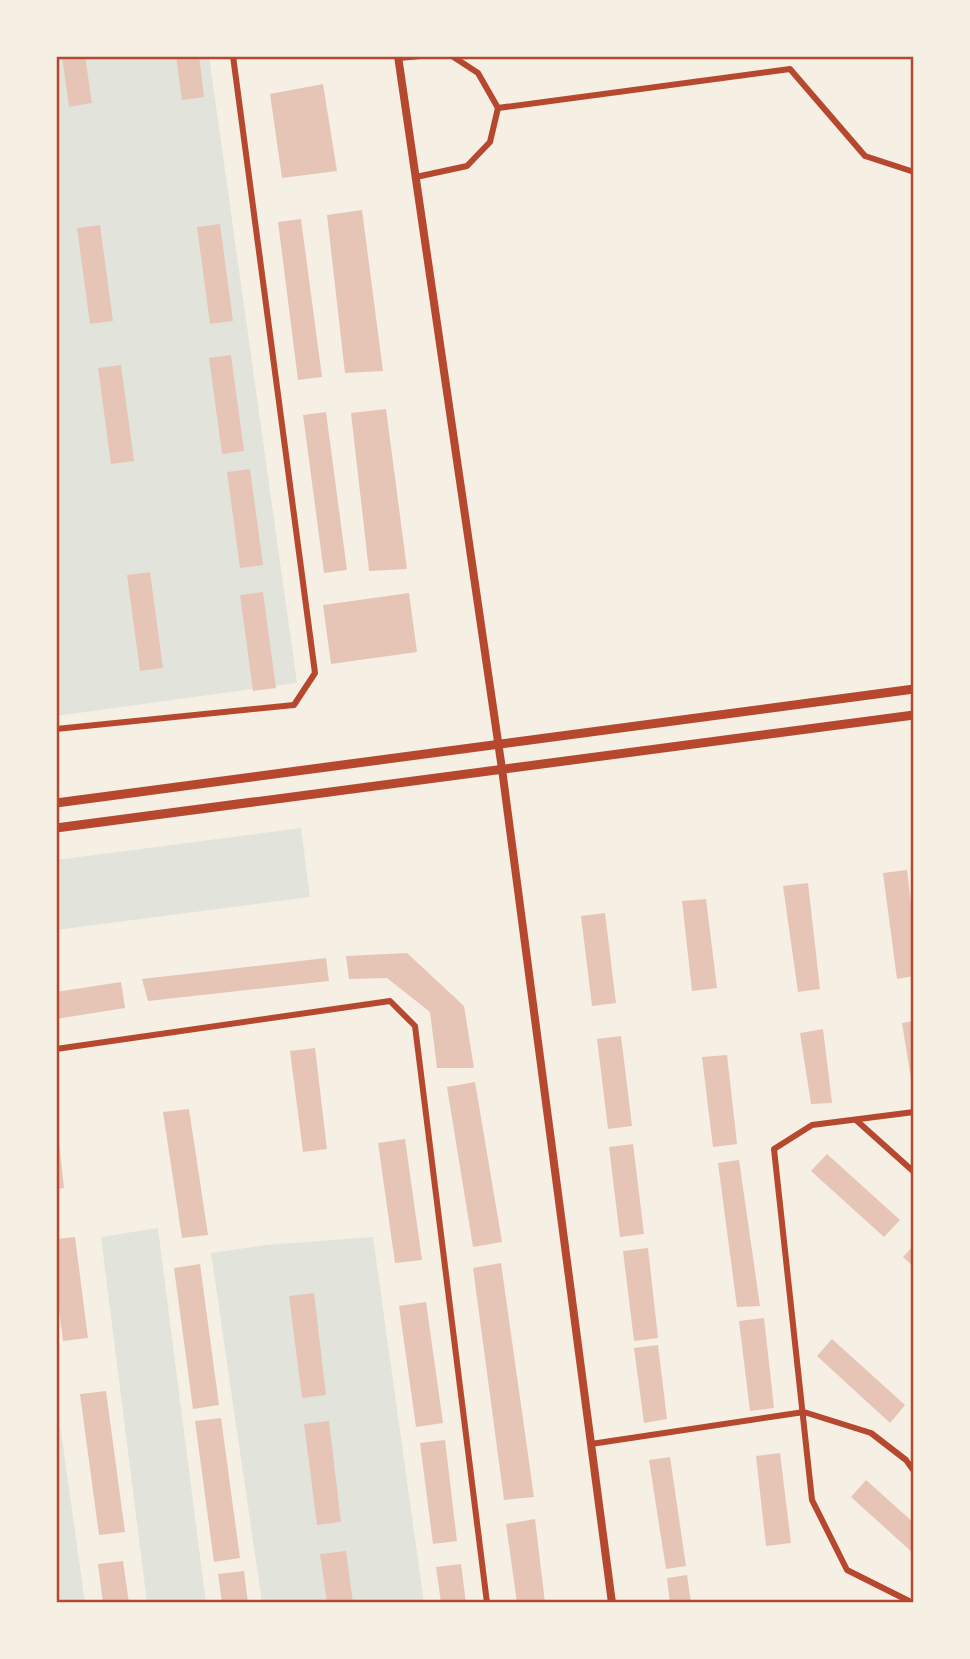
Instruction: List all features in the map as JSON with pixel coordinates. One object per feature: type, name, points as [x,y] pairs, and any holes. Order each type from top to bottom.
[{"type":"main road","points":[[56,803],[914,689]]},
{"type":"main road","points":[[56,828],[914,715]]},
{"type":"street","points":[[56,729],[294,705],[315,673],[233,56]]},
{"type":"street","points":[[421,56],[398,57],[499,745],[612,1603]]},
{"type":"street","points":[[416,177],[467,166],[490,142],[498,108],[478,73],[452,56]]},
{"type":"street","points":[[498,108],[790,69],[865,156],[914,172]]},
{"type":"street","points":[[56,1049],[390,1002],[415,1026],[487,1603]]},
{"type":"street","points":[[913,1603],[847,1570],[812,1500],[774,1149],[812,1125],[914,1112]]},
{"type":"street","points":[[856,1120],[914,1172]]},
{"type":"street","points":[[591,1444],[804,1412],[871,1433],[906,1460],[914,1471]]},
{"type":"shaded area","points":[[56,56],[209,56],[297,683],[56,716]]},
{"type":"shaded area","points":[[301,828],[310,897],[56,930],[56,860]]},
{"type":"shaded area","points":[[158,1228],[206,1603],[147,1603],[101,1237]]},
{"type":"shaded area","points":[[373,1237],[424,1603],[262,1603],[211,1253],[266,1245]]},
{"type":"shaded area","points":[[56,1395],[85,1603],[56,1603]]},
{"type":"building","points":[[62,56],[85,56],[92,103],[69,107]]},
{"type":"building","points":[[176,56],[199,56],[204,97],[182,100]]},
{"type":"building","points":[[323,84],[337,171],[282,178],[270,94]]},
{"type":"building","points":[[362,210],[383,371],[345,373],[327,215]]},
{"type":"building","points":[[301,219],[322,377],[298,380],[278,222]]},
{"type":"building","points":[[220,224],[233,321],[210,324],[197,227]]},
{"type":"building","points":[[100,225],[113,321],[90,324],[77,228]]},
{"type":"building","points":[[231,355],[244,451],[222,454],[209,358]]},
{"type":"building","points":[[121,365],[134,461],[111,464],[98,368]]},
{"type":"building","points":[[386,409],[407,569],[369,571],[351,413]]},
{"type":"building","points":[[326,412],[347,570],[324,573],[303,415]]},
{"type":"building","points":[[250,469],[263,565],[240,568],[227,472]]},
{"type":"building","points":[[150,572],[163,668],[140,671],[127,575]]},
{"type":"building","points":[[263,592],[276,688],[253,691],[240,595]]},
{"type":"building","points":[[409,593],[417,652],[331,664],[323,605]]},
{"type":"building","points":[[907,870],[914,929],[914,976],[897,979],[883,873]]},
{"type":"building","points":[[808,883],[820,989],[798,992],[783,886]]},
{"type":"building","points":[[706,899],[717,988],[692,991],[682,901]]},
{"type":"building","points":[[605,913],[616,1003],[592,1006],[581,916]]},
{"type":"building","points":[[407,953],[464,1006],[474,1068],[437,1068],[430,1012],[387,978],[349,979],[346,956]]},
{"type":"building","points":[[326,958],[329,981],[148,1001],[142,979]]},
{"type":"building","points":[[121,982],[125,1008],[56,1019],[56,992]]},
{"type":"building","points":[[914,1021],[914,1091],[913,1091],[902,1023]]},
{"type":"building","points":[[823,1029],[832,1103],[811,1104],[800,1033]]},
{"type":"building","points":[[621,1036],[632,1126],[608,1129],[597,1039]]},
{"type":"building","points":[[315,1048],[327,1149],[303,1152],[290,1051]]},
{"type":"building","points":[[727,1055],[737,1144],[713,1147],[702,1057]]},
{"type":"building","points":[[475,1082],[502,1242],[473,1247],[447,1087]]},
{"type":"building","points":[[189,1109],[208,1235],[182,1238],[163,1112]]},
{"type":"building","points":[[58,1134],[64,1188],[56,1189],[56,1135]]},
{"type":"building","points":[[405,1139],[422,1260],[395,1263],[378,1143]]},
{"type":"building","points":[[633,1144],[644,1234],[620,1237],[609,1147]]},
{"type":"building","points":[[827,1154],[900,1220],[884,1237],[811,1171]]},
{"type":"building","points":[[739,1160],[760,1306],[737,1307],[718,1163]]},
{"type":"building","points":[[75,1237],[88,1338],[63,1341],[56,1284],[56,1239]]},
{"type":"building","points":[[914,1245],[914,1267],[903,1257]]},
{"type":"building","points":[[648,1248],[658,1338],[634,1341],[623,1251]]},
{"type":"building","points":[[501,1263],[534,1497],[504,1500],[473,1268]]},
{"type":"building","points":[[200,1264],[219,1405],[193,1409],[174,1268]]},
{"type":"building","points":[[314,1293],[326,1395],[302,1398],[289,1296]]},
{"type":"building","points":[[426,1302],[443,1423],[416,1427],[399,1306]]},
{"type":"building","points":[[764,1318],[774,1408],[750,1411],[739,1321]]},
{"type":"building","points":[[832,1339],[905,1405],[890,1423],[817,1356]]},
{"type":"building","points":[[658,1345],[667,1419],[644,1423],[634,1348]]},
{"type":"building","points":[[106,1391],[125,1532],[99,1535],[80,1394]]},
{"type":"building","points":[[221,1418],[240,1558],[214,1562],[195,1421]]},
{"type":"building","points":[[329,1421],[341,1522],[317,1525],[304,1424]]},
{"type":"building","points":[[445,1440],[457,1541],[433,1544],[420,1443]]},
{"type":"building","points":[[780,1453],[791,1543],[766,1546],[756,1456]]},
{"type":"building","points":[[670,1457],[686,1566],[666,1569],[649,1460]]},
{"type":"building","points":[[866,1480],[914,1523],[914,1554],[851,1497]]},
{"type":"building","points":[[535,1519],[545,1603],[517,1603],[506,1524]]},
{"type":"building","points":[[346,1551],[353,1603],[327,1603],[320,1554]]},
{"type":"building","points":[[123,1561],[129,1603],[103,1603],[98,1564]]},
{"type":"building","points":[[461,1564],[466,1603],[441,1603],[436,1567]]},
{"type":"building","points":[[244,1571],[248,1603],[222,1603],[218,1574]]},
{"type":"building","points":[[687,1575],[691,1603],[670,1603],[667,1578]]}]
